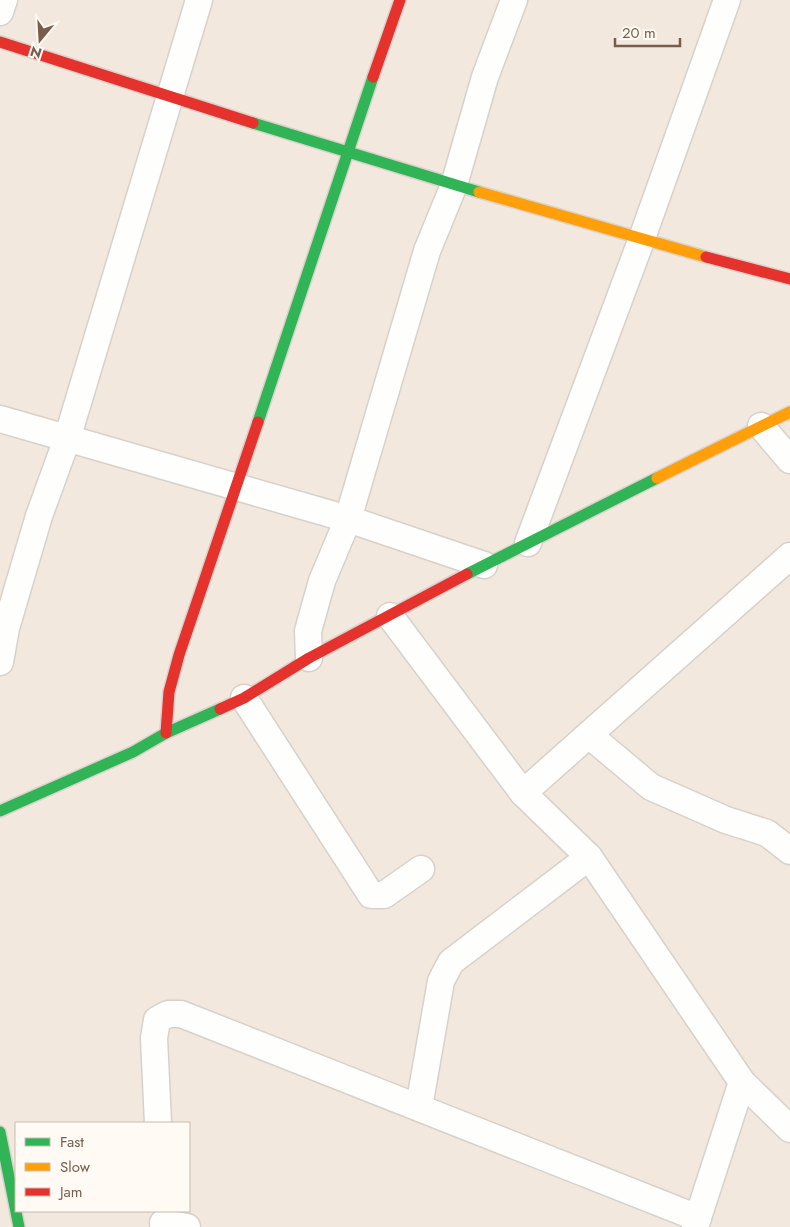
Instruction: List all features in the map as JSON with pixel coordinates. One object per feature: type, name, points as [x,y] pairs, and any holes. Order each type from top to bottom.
[{"type":"main road","points":[[166,733],[169,692],[179,655],[346,152],[400,0]]},
{"type":"main road","points":[[0,42],[454,185],[641,241],[790,279]]},
{"type":"main road","points":[[0,811],[133,752],[166,733],[244,698],[309,658],[484,565],[790,412]]},
{"type":"main road","points":[[0,1132],[15,1207]]},
{"type":"main road","points":[[16,1212],[19,1227]]},
{"type":"street","points":[[0,12],[4,0]]},
{"type":"street","points":[[0,662],[6,628],[39,516],[67,440],[199,0]]},
{"type":"street","points":[[309,658],[308,631],[322,581],[348,519],[427,251],[454,185],[485,77],[514,0]]},
{"type":"street","points":[[528,543],[641,241],[727,0]]},
{"type":"street","points":[[0,419],[67,440],[348,519],[484,565]]},
{"type":"street","points":[[761,426],[790,460]]},
{"type":"street","points":[[523,793],[790,556]]},
{"type":"street","points":[[390,616],[523,793],[589,857],[742,1082],[790,1129]]},
{"type":"street","points":[[244,698],[371,895],[384,896],[422,869]]},
{"type":"street","points":[[589,734],[651,787],[726,820],[768,833],[790,851]]},
{"type":"street","points":[[418,1107],[441,980],[451,962],[589,857]]},
{"type":"street","points":[[158,1122],[154,1038],[158,1020],[168,1014],[182,1014],[418,1107],[696,1223],[742,1082]]},
{"type":"shaded area","points":[[0,0],[790,0],[790,1227],[0,1227]]},
{"type":"traffic: fast","points":[[258,422],[373,77]]},
{"type":"traffic: fast","points":[[253,123],[479,192]]},
{"type":"traffic: fast","points":[[467,574],[657,478]]},
{"type":"traffic: fast","points":[[0,811],[133,752],[166,733],[220,709]]},
{"type":"traffic: fast","points":[[0,1132],[15,1207]]},
{"type":"traffic: fast","points":[[16,1212],[19,1227]]},
{"type":"traffic: slow","points":[[479,192],[706,257]]},
{"type":"traffic: slow","points":[[657,478],[790,412]]},
{"type":"traffic: jam","points":[[373,77],[400,0]]},
{"type":"traffic: jam","points":[[0,42],[253,123]]},
{"type":"traffic: jam","points":[[706,257],[790,279]]},
{"type":"traffic: jam","points":[[166,733],[169,692],[179,655],[258,422]]},
{"type":"traffic: jam","points":[[220,709],[244,698],[309,658],[467,574]]}]
